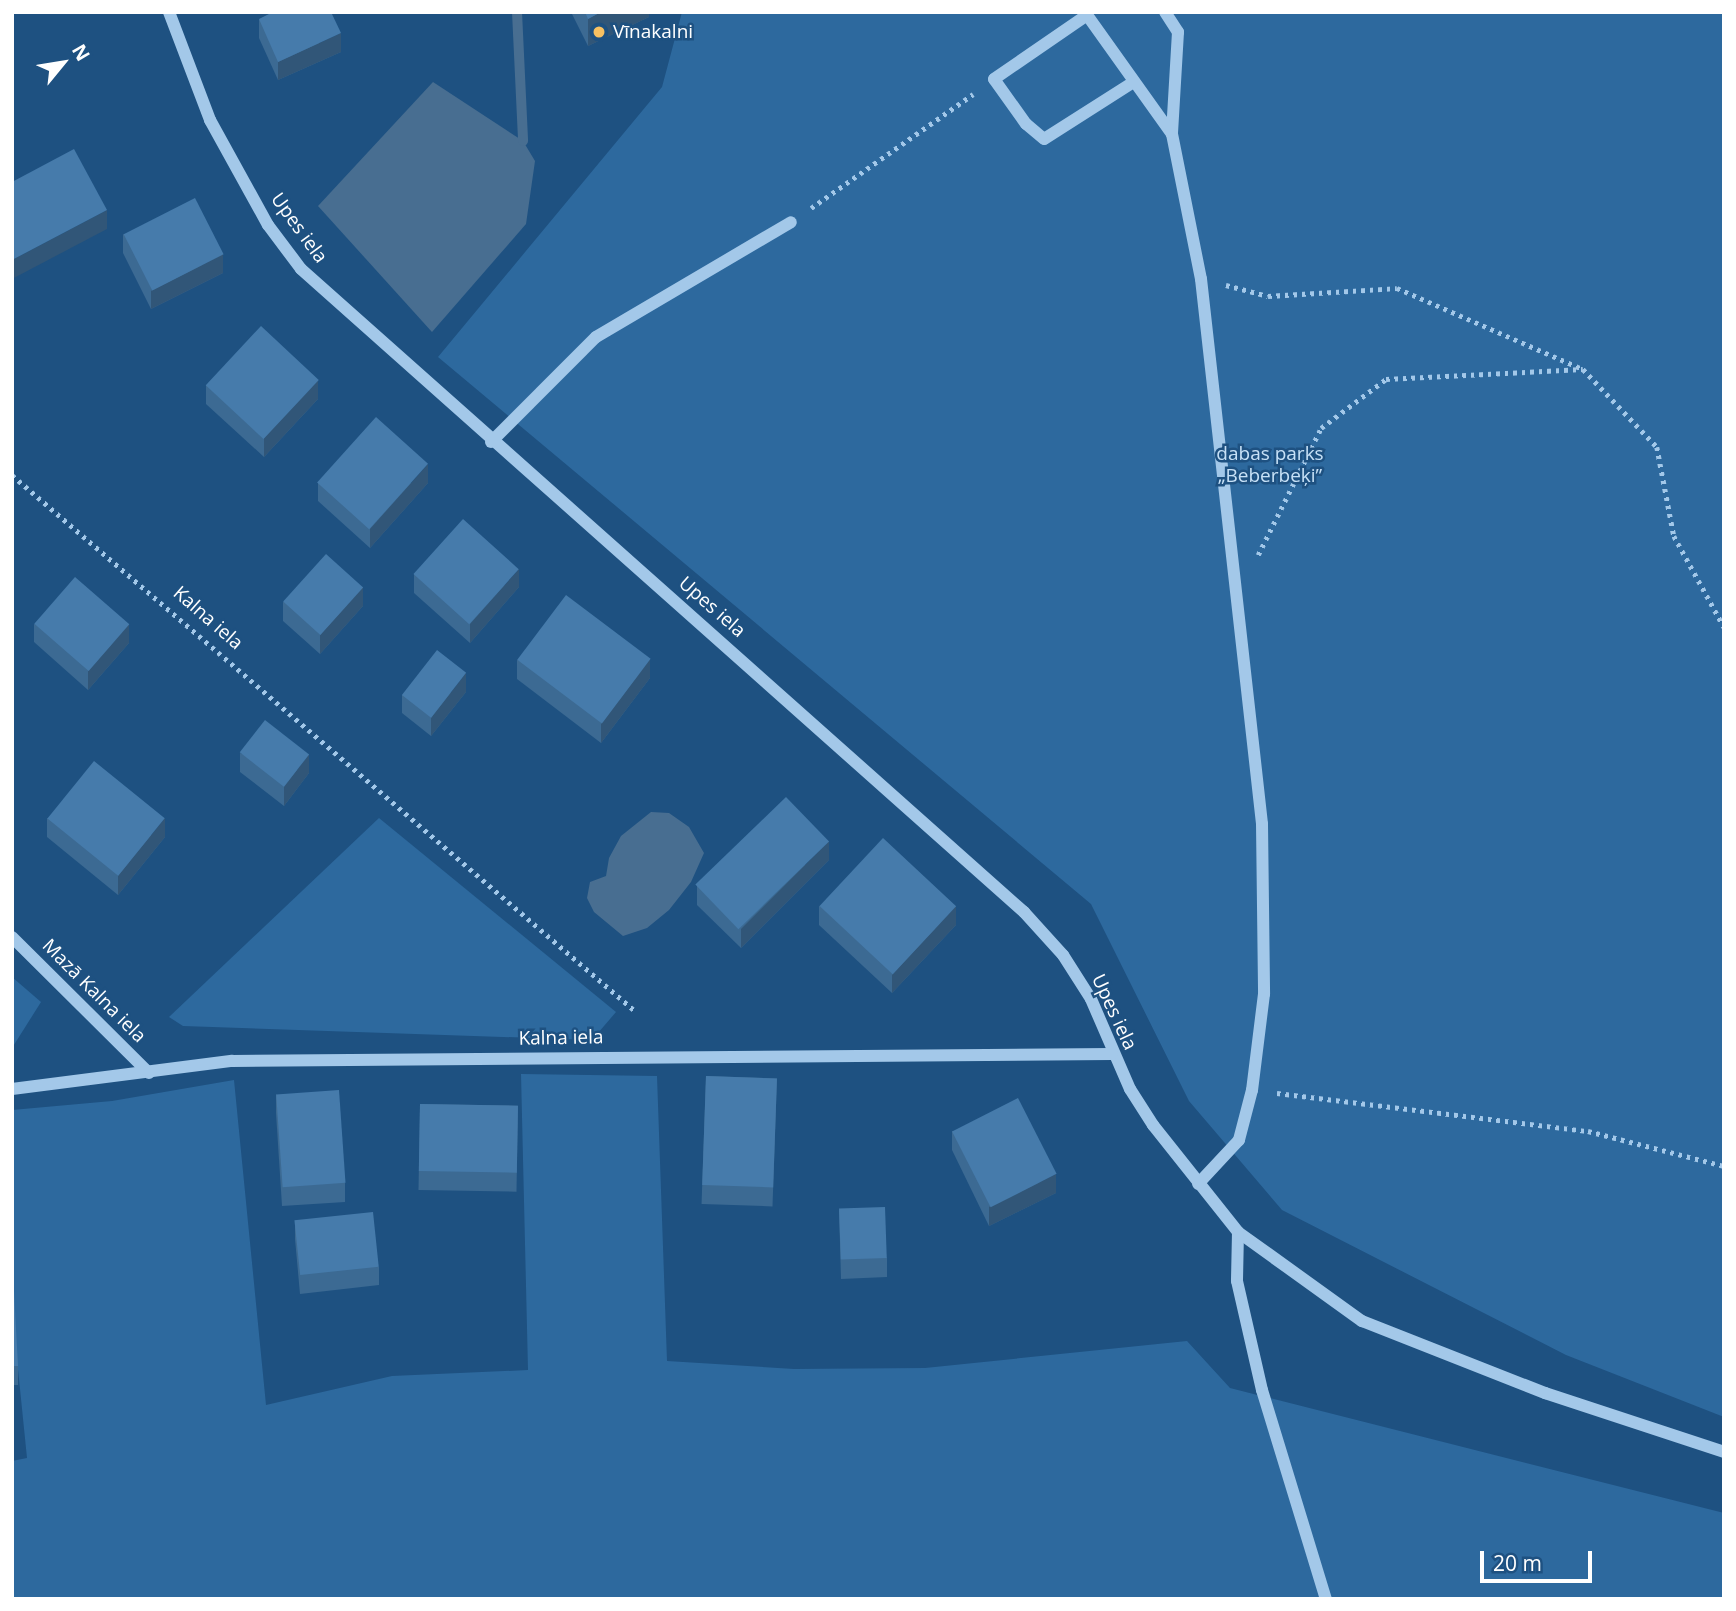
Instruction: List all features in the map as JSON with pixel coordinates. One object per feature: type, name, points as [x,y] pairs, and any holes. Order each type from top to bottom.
[{"type":"street","name":"Upes iela","points":[[169,12],[210,120],[268,225],[301,270],[491,442],[788,698],[1024,912],[1063,955],[1091,999],[1112,1054],[1141,1107],[1198,1184],[1238,1232],[1362,1321],[1545,1393],[1724,1452]]},
{"type":"street","points":[[1165,12],[1178,32],[1172,134],[1201,279],[1239,594],[1262,824],[1264,993],[1252,1090],[1239,1140],[1198,1184]]},
{"type":"street","points":[[1132,83],[1044,139],[1026,124],[994,79],[1087,15],[1132,83],[1172,134]]},
{"type":"street","points":[[491,442],[596,337],[790,222]]},
{"type":"street","name":"Mazā Kalna iela","points":[[12,937],[149,1073]]},
{"type":"street","name":"Kalna iela","points":[[12,1088],[232,1061],[1112,1054]]},
{"type":"street","points":[[1238,1232],[1237,1281],[1262,1390],[1326,1599]]},
{"type":"path","points":[[790,222],[994,79]]},
{"type":"path","points":[[1201,279],[1268,296],[1396,288],[1583,369],[1657,446],[1674,536],[1724,627]]},
{"type":"path","points":[[1239,594],[1321,428],[1386,379],[1583,369]]},
{"type":"path","name":"Kalna iela","points":[[12,475],[634,1010]]},
{"type":"path","points":[[1252,1090],[1588,1131],[1724,1166]]},
{"type":"green space","name":"dabas parks „Beberbeķi”","points":[[682,12],[1724,12],[1724,1417],[1566,1355],[1282,1210],[1189,1101],[1091,904],[438,357],[662,87]]},
{"type":"green space","points":[[379,818],[616,1012],[592,1040],[183,1026],[169,1017]]},
{"type":"green space","points":[[12,977],[41,1002],[12,1048]]},
{"type":"green space","points":[[521,1074],[657,1076],[667,1361],[794,1369],[925,1368],[1187,1341],[1230,1388],[1724,1513],[1724,1599],[12,1599],[12,1461],[27,1458],[12,1310],[12,1110],[112,1101],[234,1080],[266,1405],[392,1376],[528,1370]]},
{"type":"shaded area","points":[[433,82],[523,141],[535,161],[526,224],[432,332],[318,206]]},
{"type":"shaded area","points":[[651,812],[669,813],[689,827],[704,853],[691,882],[669,910],[647,928],[623,936],[594,912],[587,898],[590,882],[606,876],[609,858],[621,836]]},
{"type":"building","points":[[273,12],[331,12],[341,33],[278,62],[259,19]]},
{"type":"building","points":[[585,12],[601,12],[588,19]]},
{"type":"building","points":[[74,149],[107,210],[12,260],[12,182]]},
{"type":"building","points":[[195,198],[224,254],[152,290],[124,234]]},
{"type":"building","points":[[261,326],[319,380],[264,439],[206,385]]},
{"type":"building","points":[[376,417],[428,464],[369,529],[317,482]]},
{"type":"building","points":[[463,519],[519,569],[469,624],[413,574]]},
{"type":"building","points":[[326,554],[363,587],[320,635],[283,602]]},
{"type":"building","points":[[75,577],[129,624],[89,671],[34,624]]},
{"type":"building","points":[[566,595],[651,659],[602,723],[517,660]]},
{"type":"building","points":[[437,650],[466,673],[431,718],[402,695]]},
{"type":"building","points":[[265,720],[309,754],[284,787],[240,752]]},
{"type":"building","points":[[94,761],[165,818],[118,876],[47,819]]},
{"type":"building","points":[[786,797],[829,842],[738,929],[695,885]]},
{"type":"building","points":[[883,838],[956,906],[893,974],[820,906]]},
{"type":"building","points":[[706,1076],[777,1078],[773,1187],[702,1185]]},
{"type":"building","points":[[339,1090],[345,1183],[283,1187],[276,1094]]},
{"type":"building","points":[[1018,1098],[1057,1174],[991,1207],[952,1132]]},
{"type":"building","points":[[420,1104],[518,1106],[517,1173],[419,1171]]},
{"type":"building","points":[[885,1207],[887,1258],[841,1260],[839,1209]]},
{"type":"building","points":[[373,1212],[379,1267],[300,1275],[294,1220]]},
{"type":"building","points":[[14,1291],[18,1366],[12,1366]]},
{"type":"waterway","points":[[517,12],[523,141]]},
{"type":"place","name":"Vīnakalni","points":[[599,32]]}]
